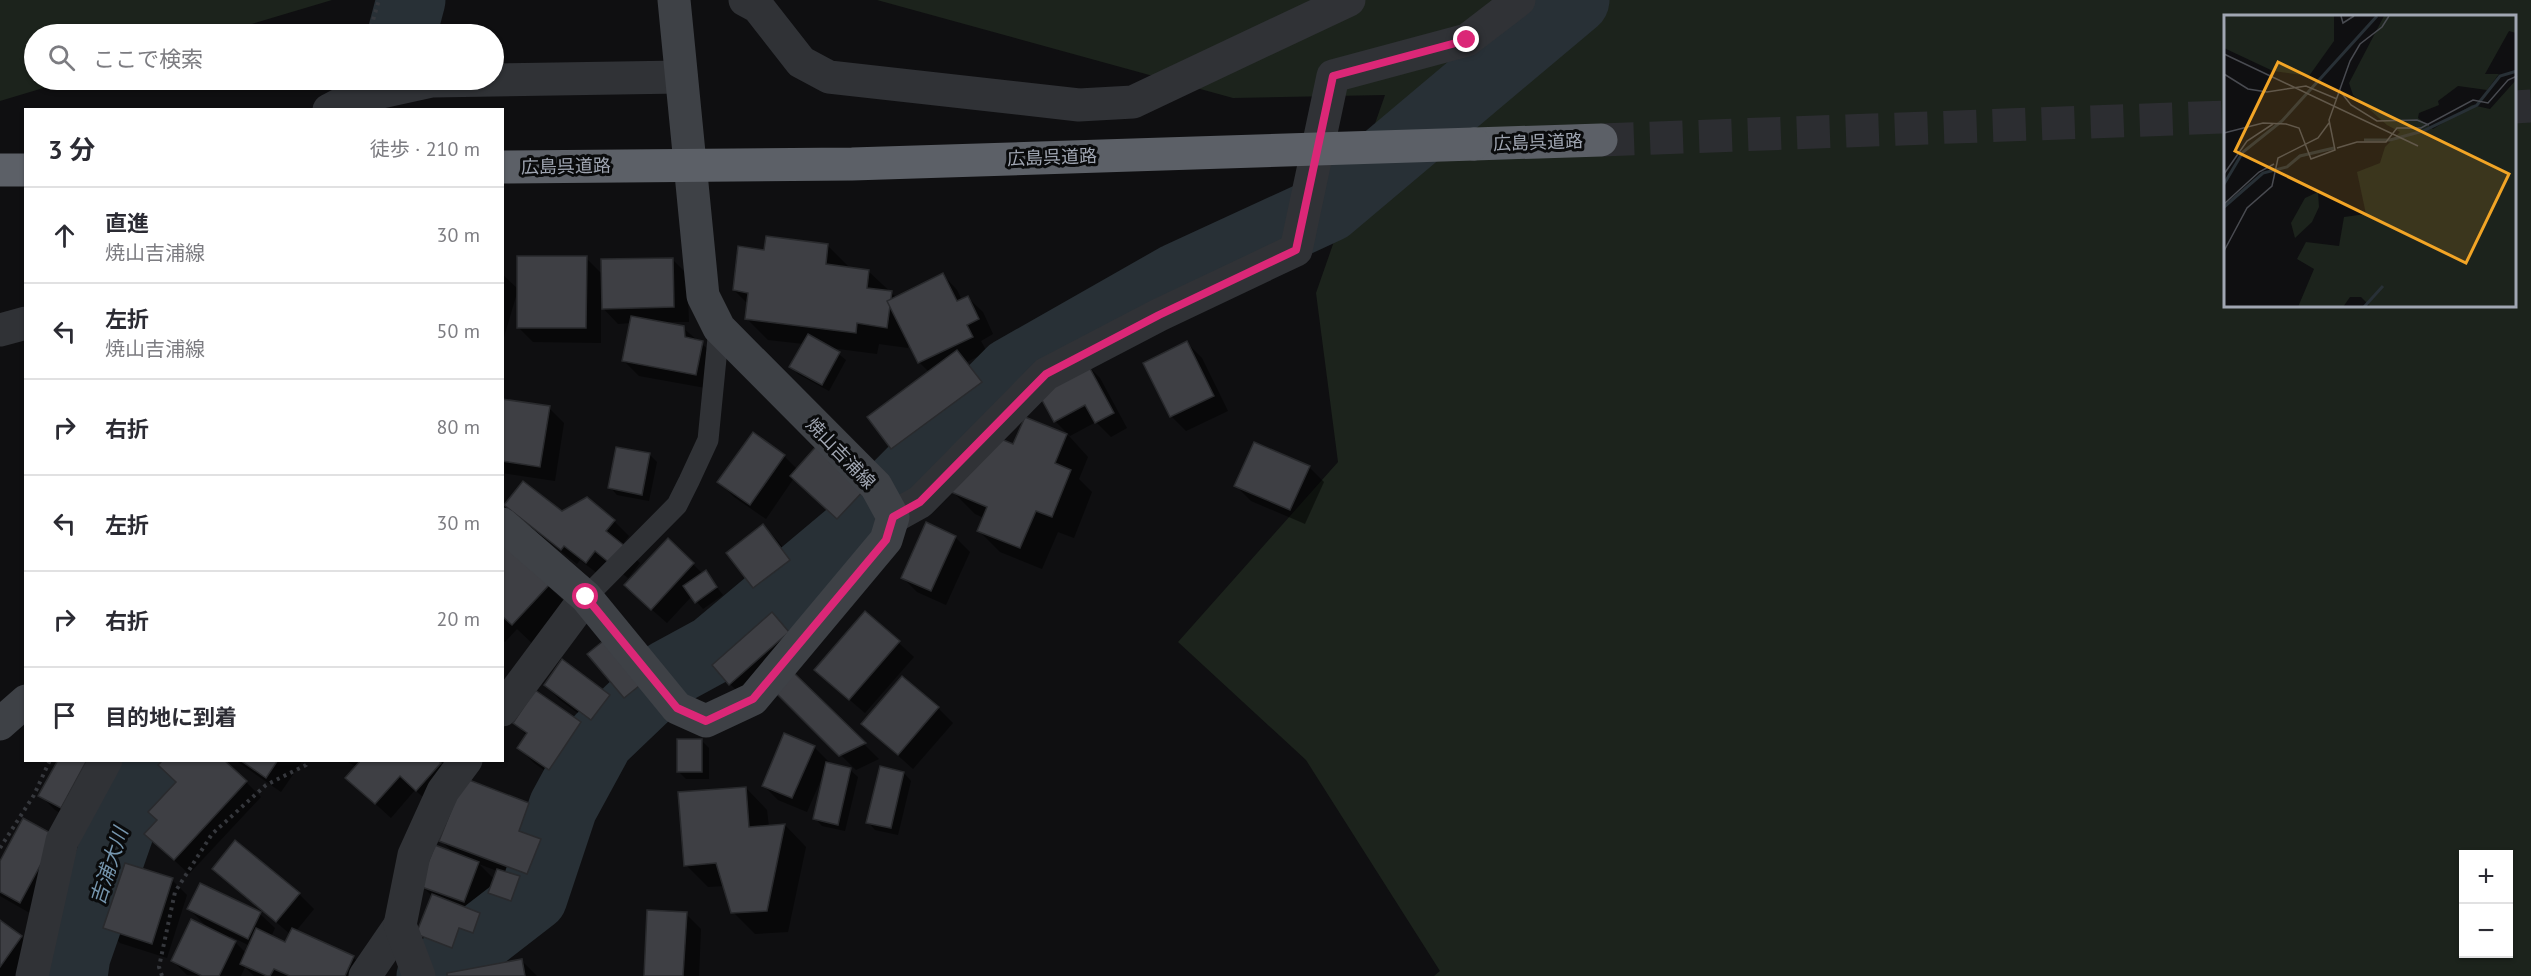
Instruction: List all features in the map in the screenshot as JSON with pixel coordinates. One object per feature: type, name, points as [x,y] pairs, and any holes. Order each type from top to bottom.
[{"type":"highway","name":"広島呉道路","points":[[504,167],[852,164],[1601,140]]},
{"type":"highway","points":[[0,170],[24,170]]},
{"type":"main road","name":"焼山吉浦線","points":[[674,0],[703,296],[719,328],[886,505]]},
{"type":"main road","points":[[504,526],[586,597],[677,708],[706,721],[753,699],[886,540],[886,505]]},
{"type":"main road","points":[[0,724],[24,703]]},
{"type":"street","points":[[745,0],[759,7],[801,62],[829,77],[1079,105],[1133,102],[1349,0]]},
{"type":"street","points":[[886,505],[920,502],[1046,374],[1159,315],[1296,250],[1333,76],[1467,40],[1519,0]]},
{"type":"street","points":[[504,80],[681,77]]},
{"type":"street","points":[[333,108],[350,99],[391,90]]},
{"type":"street","points":[[0,330],[24,324]]},
{"type":"street","points":[[504,707],[586,597]]},
{"type":"street","points":[[32,976],[62,841],[105,762]]},
{"type":"street","points":[[365,976],[400,925],[414,855],[443,791],[464,762]]},
{"type":"street","points":[[400,925],[420,976]]},
{"type":"lane","points":[[586,597],[676,505],[689,482],[708,440],[719,328]]},
{"type":"path","points":[[372,24],[379,0]]},
{"type":"path","points":[[0,848],[34,795],[49,762]]},
{"type":"path","points":[[162,976],[159,967],[175,892],[212,834],[266,785],[308,762]]},
{"type":"shaded area","points":[[0,0],[332,0],[252,24],[24,24],[24,90],[37,90],[0,101]]},
{"type":"shaded area","points":[[877,0],[2531,0],[2531,976],[1434,976],[1440,971],[1306,760],[1178,642],[1338,462],[1316,293],[1385,95],[1233,98]]},
{"type":"building","points":[[766,236],[828,244],[826,264],[869,270],[867,288],[892,291],[887,328],[857,323],[856,333],[745,319],[748,293],[733,290],[738,246],[764,250]]},
{"type":"building","points":[[517,256],[587,256],[586,328],[517,328]]},
{"type":"building","points":[[673,258],[674,307],[602,309],[601,259]]},
{"type":"building","points":[[943,273],[957,301],[968,296],[979,319],[967,325],[973,337],[918,363],[887,301]]},
{"type":"building","points":[[631,316],[684,326],[685,337],[703,341],[696,375],[622,361]]},
{"type":"building","points":[[808,334],[840,352],[822,385],[789,367]]},
{"type":"building","points":[[1187,341],[1214,396],[1170,417],[1143,363]]},
{"type":"building","points":[[957,350],[982,382],[891,449],[867,417]]},
{"type":"building","points":[[1086,361],[1114,413],[1095,423],[1085,405],[1054,422],[1036,389]]},
{"type":"building","points":[[504,399],[550,406],[540,467],[504,461]]},
{"type":"building","points":[[1025,417],[1067,434],[1055,463],[1071,470],[1052,517],[1036,511],[1020,548],[977,531],[987,507],[951,492],[989,434],[1013,444]]},
{"type":"building","points":[[753,432],[785,455],[750,505],[717,482]]},
{"type":"building","points":[[820,442],[868,486],[837,519],[790,476]]},
{"type":"building","points":[[1254,442],[1310,466],[1290,510],[1234,486]]},
{"type":"building","points":[[616,447],[650,453],[642,495],[608,488]]},
{"type":"building","points":[[523,481],[562,511],[587,497],[615,520],[606,531],[626,547],[612,565],[595,551],[586,563],[564,546],[561,550],[504,505]]},
{"type":"building","points":[[926,522],[956,536],[931,591],[901,578]]},
{"type":"building","points":[[763,524],[790,560],[753,588],[726,553]]},
{"type":"building","points":[[668,538],[694,563],[651,610],[624,585]]},
{"type":"building","points":[[504,543],[550,584],[512,625],[504,618]]},
{"type":"building","points":[[706,570],[717,587],[695,603],[683,586]]},
{"type":"building","points":[[865,611],[900,641],[849,700],[814,670]]},
{"type":"building","points":[[772,612],[789,632],[729,685],[712,665]]},
{"type":"building","points":[[607,638],[644,682],[624,698],[587,654]]},
{"type":"building","points":[[562,659],[610,695],[591,720],[544,685]]},
{"type":"building","points":[[794,673],[866,743],[839,756],[775,692]]},
{"type":"building","points":[[902,676],[939,707],[898,755],[861,724]]},
{"type":"building","points":[[535,690],[581,722],[549,770],[517,748],[527,733],[513,723]]},
{"type":"building","points":[[784,733],[815,746],[792,798],[762,786]]},
{"type":"building","points":[[677,739],[702,739],[702,772],[677,772]]},
{"type":"building","points":[[57,762],[86,762],[61,808],[38,796]]},
{"type":"building","points":[[161,762],[226,762],[247,781],[174,860],[144,834],[157,820],[148,812],[176,782],[158,765]]},
{"type":"building","points":[[243,762],[277,762],[266,778]]},
{"type":"building","points":[[359,762],[441,763],[416,791],[400,776],[375,804],[345,778]]},
{"type":"building","points":[[826,762],[851,768],[838,825],[813,819]]},
{"type":"building","points":[[880,766],[904,772],[891,828],[866,823]]},
{"type":"building","points":[[464,778],[529,803],[519,831],[541,839],[527,874],[439,841]]},
{"type":"building","points":[[746,787],[749,827],[785,824],[767,911],[731,913],[716,863],[684,866],[678,792]]},
{"type":"building","points":[[23,818],[56,836],[20,903],[0,892],[0,861]]},
{"type":"building","points":[[235,840],[300,893],[276,922],[212,869]]},
{"type":"building","points":[[435,845],[479,862],[464,902],[419,886]]},
{"type":"building","points":[[125,863],[173,878],[152,944],[103,928]]},
{"type":"building","points":[[497,869],[520,876],[511,901],[488,893]]},
{"type":"building","points":[[200,883],[261,912],[248,939],[187,909]]},
{"type":"building","points":[[432,894],[480,913],[473,933],[459,928],[452,948],[416,934]]},
{"type":"building","points":[[647,910],[687,912],[683,976],[644,976]]},
{"type":"building","points":[[191,919],[236,941],[219,976],[202,976],[171,961]]},
{"type":"building","points":[[0,920],[22,936],[0,967]]},
{"type":"building","points":[[256,928],[285,942],[292,928],[354,956],[345,976],[290,976],[274,969],[270,976],[267,976],[240,964]]},
{"type":"building","points":[[522,959],[525,976],[447,976],[447,973]]},
{"type":"waterway","name":"吉浦大川","points":[[405,24],[411,0]]},
{"type":"waterway","points":[[431,976],[533,897],[563,807],[600,739],[668,674],[714,649],[869,519],[896,488],[1011,372],[1178,277],[1328,208],[1575,0]]},
{"type":"waterway","name":"吉浦大川","points":[[73,976],[76,956],[123,821],[155,762]]},
{"type":"tunnel","points":[[2516,107],[2531,106]]},
{"type":"tunnel","points":[[1601,140],[2224,117]]},
{"type":"route","points":[[586,597],[677,708],[706,721],[753,699],[886,540],[893,517],[920,502],[1046,374],[1159,315],[1296,250],[1333,76],[1467,40]]}]
